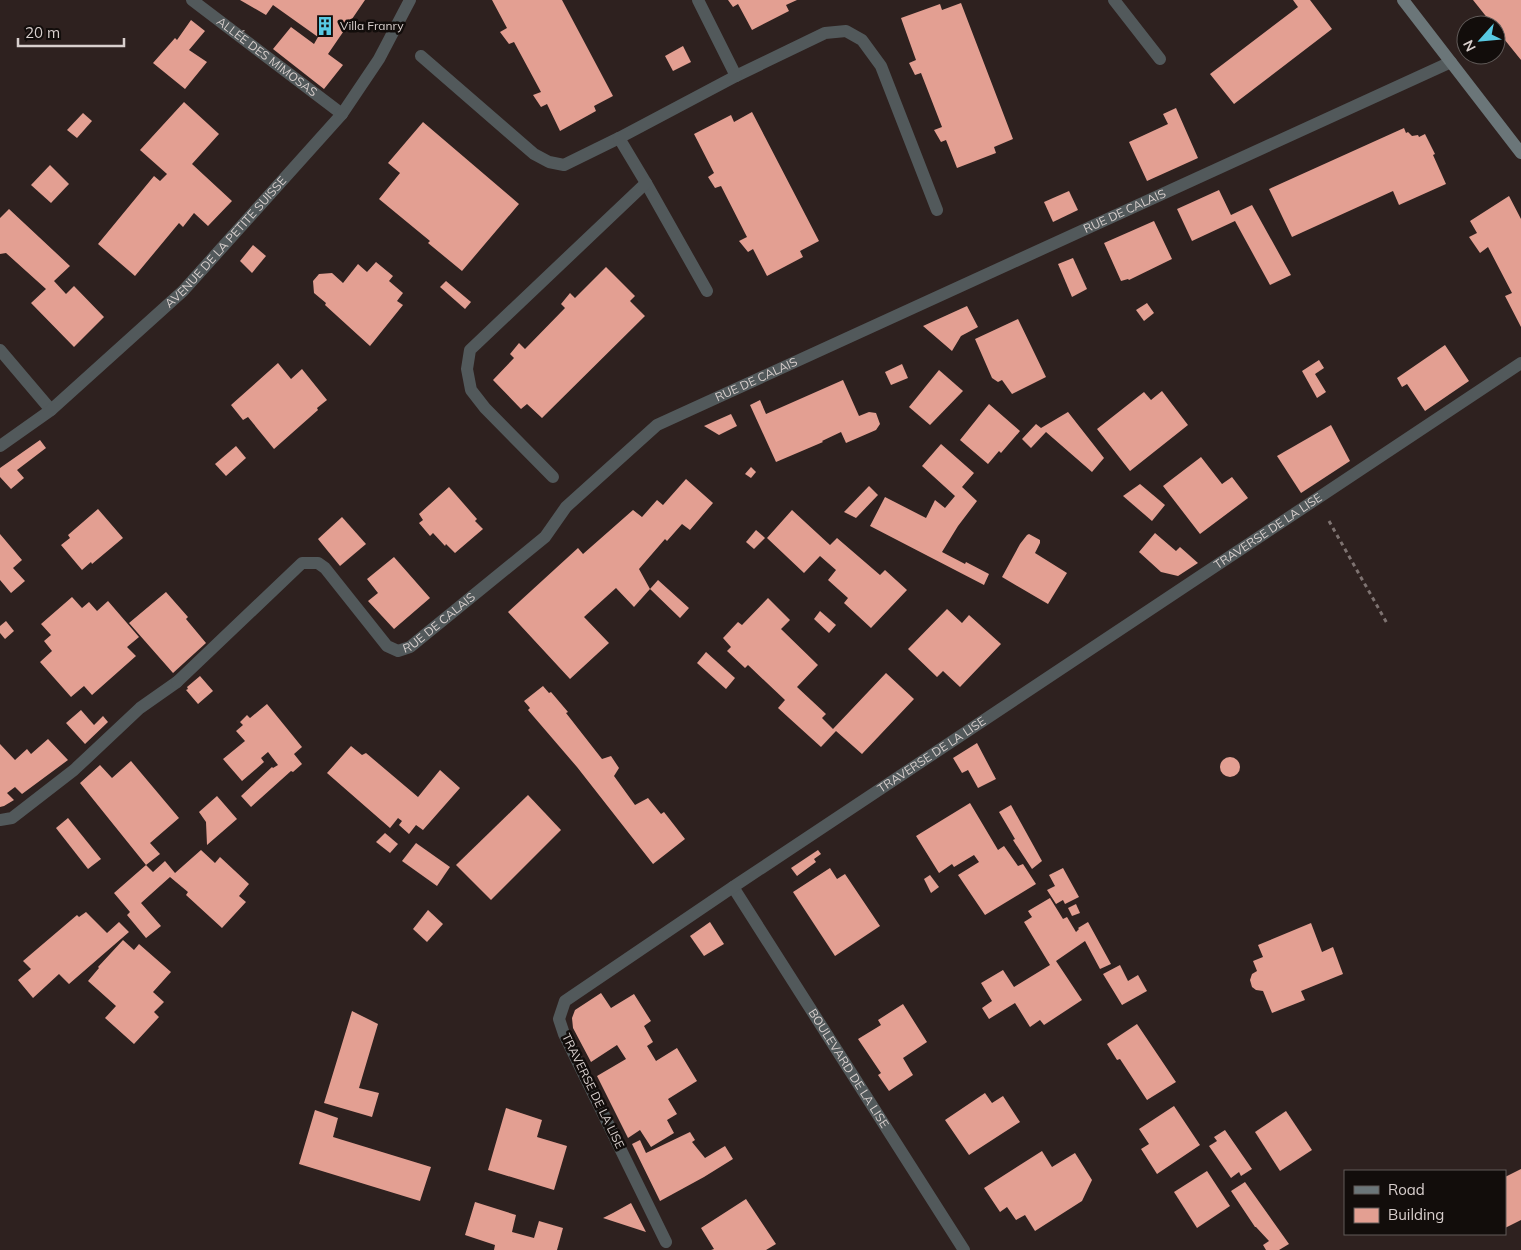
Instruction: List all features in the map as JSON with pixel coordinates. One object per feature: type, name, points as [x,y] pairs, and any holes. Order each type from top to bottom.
[{"type":"main road","points":[[1403,0],[1521,153]]},
{"type":"street","name":"ALLÉE DES MIMOSAS","points":[[192,0],[342,114]]},
{"type":"street","name":"AVENUE DE LA PETITE SUISSE","points":[[0,446],[51,410],[183,291],[342,114],[379,59],[410,0]]},
{"type":"street","points":[[698,0],[736,76]]},
{"type":"street","points":[[1114,0],[1160,59]]},
{"type":"street","points":[[421,56],[534,154],[549,162],[564,164],[825,33],[846,31],[862,40],[881,66],[937,210]]},
{"type":"street","name":"RUE DE CALAIS","points":[[0,820],[12,818],[74,770],[140,708],[177,682],[302,563],[318,563],[325,568],[387,646],[398,651],[410,647],[544,537],[566,507],[657,425],[1451,62]]},
{"type":"street","points":[[619,138],[706,291]]},
{"type":"street","points":[[553,476],[485,408],[471,390],[467,369],[470,350],[646,183]]},
{"type":"street","points":[[0,350],[51,410]]},
{"type":"street","name":"TRAVERSE DE LA LISE","points":[[666,1242],[564,1034],[559,1019],[565,1001],[733,887],[1521,363]]},
{"type":"street","name":"BOULEVARD DE LA LISE","points":[[733,887],[964,1250]]},
{"type":"path","points":[[1317,499],[1388,625]]},
{"type":"building","points":[[240,0],[365,0],[328,54],[343,65],[324,89],[273,49],[291,27],[314,44],[318,37],[273,5],[266,15]]},
{"type":"building","points":[[492,0],[562,0],[613,96],[594,106],[596,111],[560,131],[547,104],[541,107],[533,95],[541,92],[514,42],[509,44],[500,32],[507,28]]},
{"type":"building","points":[[728,0],[797,0],[786,5],[789,11],[752,30],[738,4],[733,7]]},
{"type":"building","points":[[1293,0],[1310,0],[1332,29],[1234,104],[1210,74],[1298,7]]},
{"type":"building","points":[[1473,0],[1521,0],[1521,60],[1506,41],[1506,15],[1485,15]]},
{"type":"building","points":[[961,3],[1013,139],[994,147],[996,153],[957,168],[946,140],[941,142],[934,130],[942,127],[921,73],[915,75],[909,63],[916,60],[901,18],[940,4],[942,10]]},
{"type":"building","points":[[191,20],[205,31],[189,50],[207,62],[185,89],[153,63],[175,38],[177,40]]},
{"type":"building","points":[[683,46],[691,62],[673,71],[665,56]]},
{"type":"building","points":[[184,102],[219,134],[192,164],[232,201],[208,226],[194,213],[183,227],[179,223],[135,276],[98,244],[154,176],[160,181],[167,174],[140,150]]},
{"type":"building","points":[[1176,108],[1198,158],[1147,181],[1129,142],[1168,124],[1163,114]]},
{"type":"building","points":[[752,112],[819,241],[800,251],[803,257],[767,276],[753,249],[748,252],[739,241],[747,237],[721,186],[715,188],[708,177],[714,173],[694,134],[731,115],[734,122]]},
{"type":"building","points":[[83,113],[92,121],[77,138],[67,130]]},
{"type":"building","points":[[423,122],[519,204],[462,271],[428,243],[430,241],[379,199],[400,173],[388,163]]},
{"type":"building","points":[[1404,128],[1406,133],[1408,132],[1412,136],[1418,135],[1419,137],[1425,134],[1446,184],[1399,205],[1393,191],[1292,237],[1269,189]]},
{"type":"building","points":[[50,165],[69,184],[51,203],[31,185]]},
{"type":"building","points":[[1219,190],[1231,215],[1252,205],[1291,275],[1270,285],[1235,221],[1192,241],[1177,209]]},
{"type":"building","points":[[1069,191],[1078,210],[1053,222],[1044,202]]},
{"type":"building","points":[[1509,196],[1521,219],[1521,327],[1505,296],[1512,293],[1488,247],[1480,253],[1469,237],[1477,233],[1470,221]]},
{"type":"building","points":[[9,209],[70,266],[54,281],[66,294],[74,286],[104,317],[74,347],[31,303],[46,289],[6,253],[0,254],[0,218]]},
{"type":"building","points":[[1154,221],[1172,259],[1129,280],[1121,281],[1104,243]]},
{"type":"building","points":[[253,245],[266,256],[252,273],[240,261]]},
{"type":"building","points":[[1073,258],[1087,289],[1072,297],[1058,264]]},
{"type":"building","points":[[376,262],[393,276],[389,281],[403,293],[397,301],[403,305],[370,346],[314,293],[313,281],[319,274],[332,273],[343,283],[358,264],[367,272]]},
{"type":"building","points":[[606,267],[635,296],[630,301],[645,316],[542,418],[527,404],[521,409],[493,380],[514,358],[510,354],[519,343],[525,349],[565,308],[561,304],[570,293],[575,298]]},
{"type":"building","points":[[446,281],[471,302],[465,309],[440,287]]},
{"type":"building","points":[[1147,303],[1154,313],[1144,321],[1136,310]]},
{"type":"building","points":[[967,306],[978,327],[961,336],[952,351],[923,326]]},
{"type":"building","points":[[1018,319],[1046,377],[1012,394],[1002,380],[998,382],[992,378],[975,339]]},
{"type":"building","points":[[1445,345],[1469,381],[1425,411],[1407,384],[1402,387],[1397,378]]},
{"type":"building","points":[[1319,360],[1324,368],[1315,374],[1326,392],[1317,398],[1302,371]]},
{"type":"building","points":[[278,363],[291,379],[302,369],[327,400],[274,449],[248,417],[243,420],[231,405]]},
{"type":"building","points":[[902,364],[908,378],[891,385],[885,372]]},
{"type":"building","points":[[939,370],[963,391],[930,425],[909,407]]},
{"type":"building","points":[[843,380],[859,416],[869,412],[876,413],[880,424],[876,430],[846,443],[841,432],[823,442],[776,462],[750,405],[760,400],[766,414]]},
{"type":"building","points":[[1162,391],[1188,425],[1130,471],[1097,429],[1144,392],[1151,400]]},
{"type":"building","points":[[989,404],[1020,431],[1001,453],[999,451],[988,464],[960,440]]},
{"type":"building","points":[[1068,412],[1104,458],[1092,472],[1046,432],[1031,448],[1022,439],[1036,424],[1041,428]]},
{"type":"building","points":[[731,414],[737,426],[719,435],[704,426]]},
{"type":"building","points":[[1331,425],[1350,461],[1301,493],[1277,456]]},
{"type":"building","points":[[40,440],[46,448],[17,470],[24,478],[11,489],[0,477],[0,468]]},
{"type":"building","points":[[941,444],[974,473],[962,487],[977,501],[958,526],[942,552],[989,574],[984,585],[870,526],[885,497],[926,518],[935,500],[945,508],[955,496],[922,466]]},
{"type":"building","points":[[236,446],[246,458],[226,476],[215,464]]},
{"type":"building","points":[[1201,457],[1222,484],[1232,477],[1248,498],[1200,534],[1163,486]]},
{"type":"building","points":[[751,467],[756,472],[751,478],[745,474]]},
{"type":"building","points":[[686,479],[713,503],[690,530],[682,524],[667,541],[665,539],[639,569],[650,589],[634,607],[616,588],[584,617],[609,643],[570,679],[508,612],[578,548],[583,554],[633,510],[642,517],[657,500],[663,505]]},
{"type":"building","points":[[1140,484],[1165,505],[1152,521],[1123,496]]},
{"type":"building","points":[[869,486],[878,495],[856,518],[844,512]]},
{"type":"building","points":[[449,487],[477,519],[475,521],[483,529],[455,553],[446,544],[445,546],[433,533],[430,536],[419,523],[423,520],[419,514]]},
{"type":"building","points":[[98,509],[123,538],[82,570],[61,545],[70,538],[68,535]]},
{"type":"building","points":[[792,510],[830,545],[837,538],[880,575],[885,570],[907,590],[871,628],[844,603],[848,598],[828,580],[836,570],[820,556],[804,573],[767,538]]},
{"type":"building","points":[[342,517],[366,544],[340,566],[318,539]]},
{"type":"building","points":[[756,530],[765,538],[754,549],[746,542]]},
{"type":"building","points":[[1155,533],[1176,551],[1180,547],[1198,563],[1178,576],[1161,572],[1139,552]]},
{"type":"building","points":[[0,534],[22,560],[13,568],[25,581],[11,593],[0,580]]},
{"type":"building","points":[[1029,534],[1040,540],[1035,553],[1067,573],[1048,604],[1002,577],[1020,544]]},
{"type":"building","points":[[394,557],[430,598],[394,629],[368,601],[378,593],[367,579]]},
{"type":"building","points":[[658,580],[689,608],[680,618],[650,589]]},
{"type":"building","points":[[166,592],[188,617],[186,619],[206,643],[173,673],[129,623]]},
{"type":"building","points":[[72,597],[82,608],[89,602],[97,611],[108,601],[139,637],[127,647],[136,656],[92,695],[84,686],[71,697],[40,662],[52,651],[44,641],[51,635],[41,624]]},
{"type":"building","points":[[768,598],[790,620],[781,629],[818,665],[797,687],[826,714],[822,718],[833,729],[886,673],[914,699],[862,754],[836,731],[821,747],[778,708],[785,700],[748,665],[745,668],[727,651],[731,647],[723,638],[738,622],[742,625]]},
{"type":"building","points":[[947,609],[962,623],[969,615],[1001,644],[960,687],[943,671],[937,677],[908,649]]},
{"type":"building","points":[[820,611],[836,625],[829,633],[814,619]]},
{"type":"building","points":[[6,621],[14,631],[5,639],[0,633],[0,626]]},
{"type":"building","points":[[706,652],[735,678],[726,689],[697,663]]},
{"type":"building","points":[[200,676],[213,691],[198,704],[186,690]]},
{"type":"building","points":[[543,686],[549,693],[551,692],[568,712],[566,713],[602,759],[611,756],[619,768],[614,776],[635,805],[648,798],[661,814],[664,812],[685,839],[653,864],[577,767],[528,710],[530,708],[524,701]]},
{"type":"building","points":[[267,704],[302,747],[294,754],[302,764],[293,772],[291,771],[251,807],[241,796],[272,767],[278,765],[268,752],[261,758],[264,762],[242,781],[223,759],[245,741],[236,731],[243,725],[240,722],[247,715],[250,718]]},
{"type":"building","points":[[81,710],[94,725],[103,716],[108,722],[85,744],[66,723]]},
{"type":"building","points":[[48,739],[68,760],[22,794],[15,787],[7,793],[14,800],[0,807],[0,744],[15,760],[27,749],[31,754]]},
{"type":"building","points":[[977,743],[996,779],[978,788],[968,770],[962,773],[953,758]]},
{"type":"building","points":[[351,746],[362,755],[366,753],[418,797],[440,770],[460,788],[423,830],[416,825],[409,834],[399,825],[402,821],[398,818],[390,828],[327,773]]},
{"type":"building","points":[[1230,757],[1237,760],[1240,767],[1237,774],[1230,777],[1223,774],[1220,767],[1223,760]]},
{"type":"building","points":[[131,761],[179,818],[150,843],[160,854],[146,865],[80,783],[100,765],[112,778]]},
{"type":"building","points":[[528,795],[561,830],[491,900],[456,865]]},
{"type":"building","points":[[217,796],[237,819],[207,845],[206,822],[199,812]]},
{"type":"building","points":[[970,803],[998,850],[1004,846],[1018,866],[1023,864],[1036,884],[985,915],[958,875],[979,862],[974,855],[954,867],[952,864],[939,873],[916,836]]},
{"type":"building","points":[[1011,805],[1042,861],[1032,869],[1013,840],[1015,839],[999,812]]},
{"type":"building","points":[[68,818],[101,859],[88,869],[56,828]]},
{"type":"building","points":[[385,833],[398,844],[390,853],[376,842]]},
{"type":"building","points":[[416,843],[450,867],[437,886],[402,861]]},
{"type":"building","points":[[201,850],[215,863],[220,857],[249,884],[239,896],[246,902],[222,928],[186,895],[188,892],[170,877],[141,903],[161,926],[146,938],[127,915],[130,912],[114,893],[146,865],[153,872],[165,861],[175,873]]},
{"type":"building","points":[[818,850],[821,854],[814,859],[816,862],[797,876],[791,868]]},
{"type":"building","points":[[830,868],[837,879],[845,874],[880,926],[835,956],[793,892]]},
{"type":"building","points":[[1063,868],[1079,897],[1065,904],[1063,900],[1056,904],[1047,890],[1055,886],[1049,875]]},
{"type":"building","points":[[930,875],[939,887],[931,893],[924,879]]},
{"type":"building","points":[[1050,898],[1063,919],[1067,917],[1076,932],[1078,928],[1088,922],[1111,964],[1100,969],[1085,941],[1056,961],[1082,1000],[1044,1025],[1040,1020],[1030,1027],[1015,1003],[989,1019],[982,1008],[992,1001],[981,983],[1003,970],[1014,987],[1050,965],[1024,922],[1032,917],[1028,911]]},
{"type":"building","points":[[1076,904],[1080,913],[1072,916],[1068,908]]},
{"type":"building","points":[[428,910],[443,924],[427,942],[413,929]]},
{"type":"building","points":[[86,912],[107,933],[119,922],[129,932],[69,984],[59,974],[33,998],[18,980],[31,969],[23,961],[77,915],[79,917]]},
{"type":"building","points":[[710,922],[724,944],[704,956],[690,936]]},
{"type":"building","points":[[1311,923],[1322,952],[1333,947],[1343,974],[1301,991],[1305,1000],[1272,1013],[1263,991],[1252,987],[1250,980],[1252,974],[1257,971],[1253,961],[1263,957],[1258,945]]},
{"type":"building","points":[[123,940],[134,950],[139,944],[171,972],[153,992],[164,1002],[154,1012],[159,1017],[134,1044],[105,1018],[116,1006],[88,981]]},
{"type":"building","points":[[1120,965],[1128,981],[1138,975],[1147,991],[1122,1005],[1103,974]]},
{"type":"building","points":[[601,993],[611,1008],[634,994],[651,1021],[644,1026],[653,1042],[647,1046],[656,1061],[677,1048],[697,1081],[668,1099],[677,1114],[667,1120],[674,1133],[651,1147],[640,1130],[628,1138],[597,1076],[626,1059],[617,1045],[591,1062],[573,1028],[572,1018],[575,1010]]},
{"type":"building","points":[[903,1004],[927,1042],[903,1058],[913,1075],[889,1091],[878,1075],[881,1073],[858,1039],[881,1025],[878,1020]]},
{"type":"building","points":[[352,1011],[378,1024],[359,1088],[379,1093],[372,1117],[324,1103]]},
{"type":"building","points":[[1137,1024],[1176,1082],[1147,1100],[1120,1059],[1117,1060],[1107,1044]]},
{"type":"building","points":[[985,1093],[992,1103],[1003,1096],[1020,1122],[969,1155],[945,1120]]},
{"type":"building","points":[[1174,1106],[1200,1145],[1157,1174],[1141,1149],[1149,1144],[1139,1129]]},
{"type":"building","points":[[506,1108],[542,1120],[537,1137],[567,1146],[554,1190],[488,1170]]},
{"type":"building","points":[[315,1110],[338,1118],[333,1137],[431,1167],[420,1201],[299,1164]]},
{"type":"building","points":[[1286,1111],[1312,1150],[1280,1171],[1255,1132]]},
{"type":"building","points":[[1225,1130],[1252,1169],[1241,1176],[1239,1172],[1231,1178],[1209,1146],[1217,1141],[1214,1137]]},
{"type":"building","points":[[690,1132],[695,1140],[692,1142],[705,1158],[725,1146],[733,1159],[660,1201],[632,1144],[640,1140],[646,1153]]},
{"type":"building","points":[[1042,1151],[1052,1167],[1075,1153],[1092,1180],[1082,1201],[1035,1231],[1025,1215],[1016,1220],[1007,1207],[1000,1212],[984,1188]]},
{"type":"building","points":[[1521,1169],[1521,1220],[1506,1228],[1506,1176]]},
{"type":"building","points":[[1207,1171],[1230,1206],[1197,1228],[1174,1192]]},
{"type":"building","points":[[1245,1182],[1289,1244],[1279,1250],[1266,1250],[1263,1245],[1269,1241],[1255,1227],[1231,1191]]},
{"type":"building","points":[[746,1199],[776,1244],[766,1250],[711,1250],[714,1249],[701,1228]]},
{"type":"building","points":[[475,1202],[516,1215],[512,1232],[534,1238],[539,1221],[563,1228],[557,1250],[494,1250],[495,1245],[465,1235]]},
{"type":"building","points":[[631,1203],[646,1232],[603,1218]]},
{"type":"place","name":"Villa Franry","points":[[325,26]]}]
